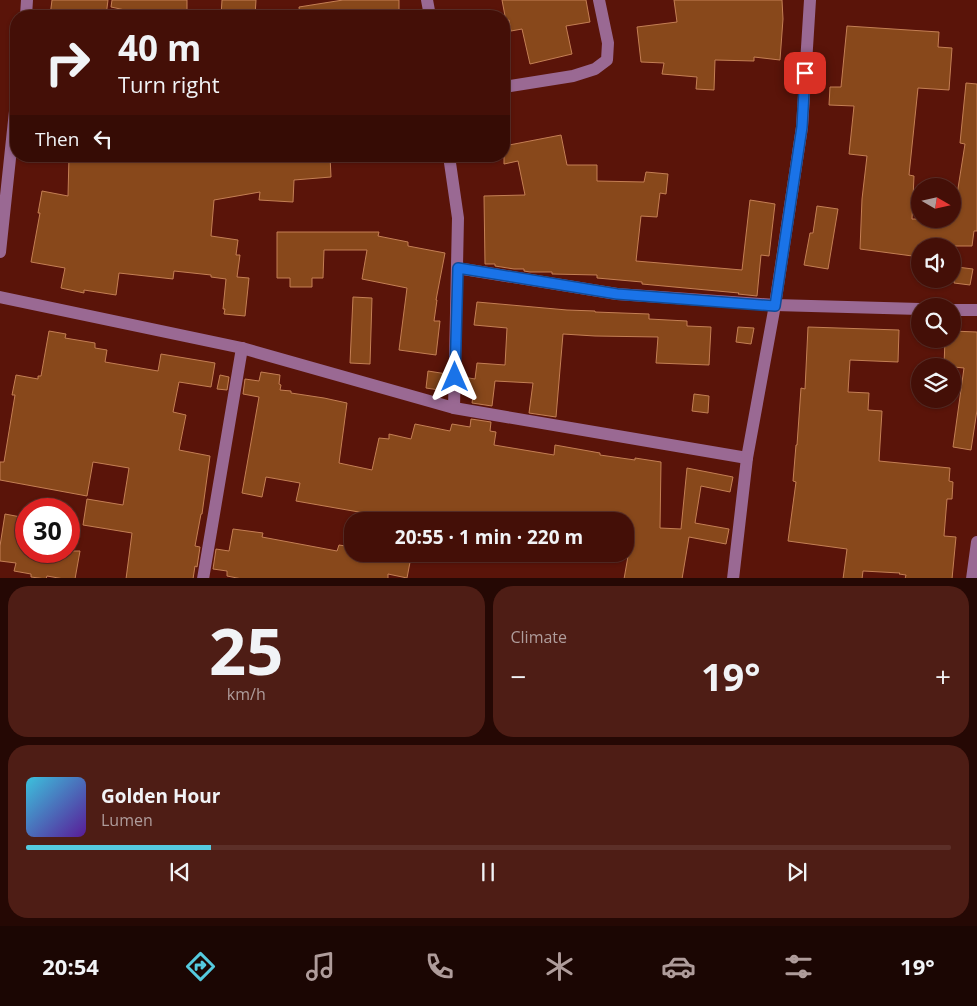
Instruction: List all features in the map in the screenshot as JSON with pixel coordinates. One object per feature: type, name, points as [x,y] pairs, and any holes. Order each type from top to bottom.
[{"type":"street","points":[[510,86],[573,76],[596,69],[607,60],[608,43],[599,0]]},
{"type":"street","points":[[733,578],[747,458],[775,306],[802,127],[810,0]]},
{"type":"street","points":[[0,252],[10,158]]},
{"type":"street","points":[[450,162],[458,218],[454,408]]},
{"type":"street","points":[[458,268],[617,294],[775,306],[911,309]]},
{"type":"street","points":[[0,297],[242,348],[454,408],[747,458]]},
{"type":"street","points":[[961,310],[977,310]]},
{"type":"street","points":[[203,578],[242,348]]},
{"type":"street","points":[[972,578],[977,542]]},
{"type":"building","points":[[52,0],[108,0],[107,10],[51,10]]},
{"type":"building","points":[[112,0],[187,0],[187,10],[125,10],[111,7]]},
{"type":"building","points":[[222,0],[256,0],[255,10],[221,10]]},
{"type":"building","points":[[343,0],[399,0],[399,10],[299,10],[299,7]]},
{"type":"building","points":[[502,0],[586,0],[590,22],[566,26],[572,54],[530,64],[522,29],[511,31],[510,10],[504,10]]},
{"type":"building","points":[[674,0],[782,0],[783,19],[780,60],[754,57],[754,61],[715,60],[714,90],[696,89],[697,77],[662,74],[664,63],[641,62],[637,27],[677,22]]},
{"type":"building","points":[[847,26],[939,32],[938,47],[952,48],[949,90],[918,88],[909,175],[914,176],[914,178],[911,178],[911,228],[961,228],[960,178],[965,144],[960,143],[966,83],[977,84],[977,231],[974,231],[972,246],[961,246],[961,238],[911,238],[911,256],[860,249],[862,199],[867,156],[849,154],[854,106],[829,105],[830,87],[841,87]]},
{"type":"building","points":[[561,135],[567,165],[597,165],[597,181],[644,182],[646,172],[668,174],[666,194],[660,193],[657,217],[641,216],[636,261],[742,270],[750,200],[775,204],[769,256],[761,255],[757,296],[642,284],[642,282],[597,278],[597,275],[530,272],[524,271],[524,269],[485,264],[484,196],[525,195],[518,161],[504,164],[504,162],[510,162],[510,145]]},
{"type":"building","points":[[69,162],[330,162],[331,177],[294,180],[293,202],[259,200],[260,192],[214,200],[211,236],[238,240],[236,255],[240,255],[237,277],[249,278],[245,316],[224,314],[226,279],[211,277],[211,275],[174,271],[173,279],[119,273],[116,295],[84,290],[84,293],[61,288],[65,268],[31,262],[42,191],[68,196]]},
{"type":"building","points":[[817,206],[838,209],[828,269],[804,265],[810,233],[813,233]]},
{"type":"building","points":[[277,232],[379,232],[378,236],[408,242],[408,246],[445,253],[434,321],[440,321],[436,355],[399,350],[407,288],[362,279],[367,250],[324,250],[323,278],[312,278],[312,287],[290,287],[290,278],[277,278]]},
{"type":"building","points":[[961,268],[973,269],[970,285],[961,284]]},
{"type":"building","points":[[353,297],[372,298],[370,364],[350,363]]},
{"type":"building","points":[[477,302],[595,312],[649,314],[649,319],[687,321],[687,326],[711,327],[709,365],[656,363],[658,337],[563,334],[556,417],[529,413],[533,383],[495,381],[492,406],[472,403],[473,396],[462,394],[463,377],[475,379],[477,363],[505,365],[507,328],[474,325]]},
{"type":"building","points":[[738,327],[754,328],[751,344],[736,342]]},
{"type":"building","points":[[808,327],[899,330],[898,362],[850,360],[848,392],[869,393],[868,410],[882,411],[879,461],[950,468],[949,481],[953,482],[952,499],[947,499],[944,536],[956,537],[952,578],[905,578],[906,575],[900,573],[863,571],[862,578],[843,578],[847,549],[788,541],[796,482],[793,481],[801,388],[805,389]]},
{"type":"building","points":[[49,331],[66,334],[65,338],[95,343],[95,348],[107,350],[105,362],[158,371],[161,354],[215,363],[211,387],[179,382],[173,412],[186,415],[179,450],[210,456],[202,514],[195,546],[200,547],[193,578],[126,578],[132,533],[83,525],[87,499],[123,505],[129,468],[93,462],[87,496],[0,480],[0,462],[4,462],[15,395],[12,395],[16,375],[38,379],[38,376],[41,376]]},
{"type":"building","points":[[961,331],[977,332],[977,410],[971,450],[953,447],[958,408],[961,408],[964,368],[961,368],[961,358],[944,358],[945,348],[961,348]]},
{"type":"building","points":[[428,371],[447,374],[446,391],[426,388]]},
{"type":"building","points":[[261,372],[280,375],[280,390],[347,403],[339,463],[372,470],[379,438],[389,439],[389,434],[411,439],[415,424],[450,431],[452,424],[470,427],[471,419],[491,422],[490,431],[496,432],[494,445],[554,455],[555,445],[600,453],[600,455],[661,462],[660,528],[681,529],[687,468],[733,477],[730,492],[701,486],[695,523],[729,529],[726,544],[689,537],[682,578],[624,578],[627,562],[634,562],[634,512],[359,512],[296,501],[300,483],[266,477],[262,497],[242,493],[259,397],[243,394],[245,379],[259,381]]},
{"type":"building","points":[[220,375],[229,377],[227,390],[217,389]]},
{"type":"building","points":[[694,394],[709,396],[708,413],[692,411]]},
{"type":"building","points":[[5,514],[15,516],[15,563],[0,561],[0,546]]},
{"type":"building","points":[[233,529],[263,533],[262,537],[337,551],[339,545],[344,546],[344,562],[410,562],[407,578],[388,574],[388,578],[237,578],[227,576],[227,571],[213,569],[216,549],[229,551]]},
{"type":"building","points":[[16,563],[78,563],[75,578],[47,576],[46,578],[38,578],[31,577],[31,574],[14,571]]},
{"type":"route","points":[[455,377],[458,268],[617,294],[775,306],[802,127],[805,73]]}]
